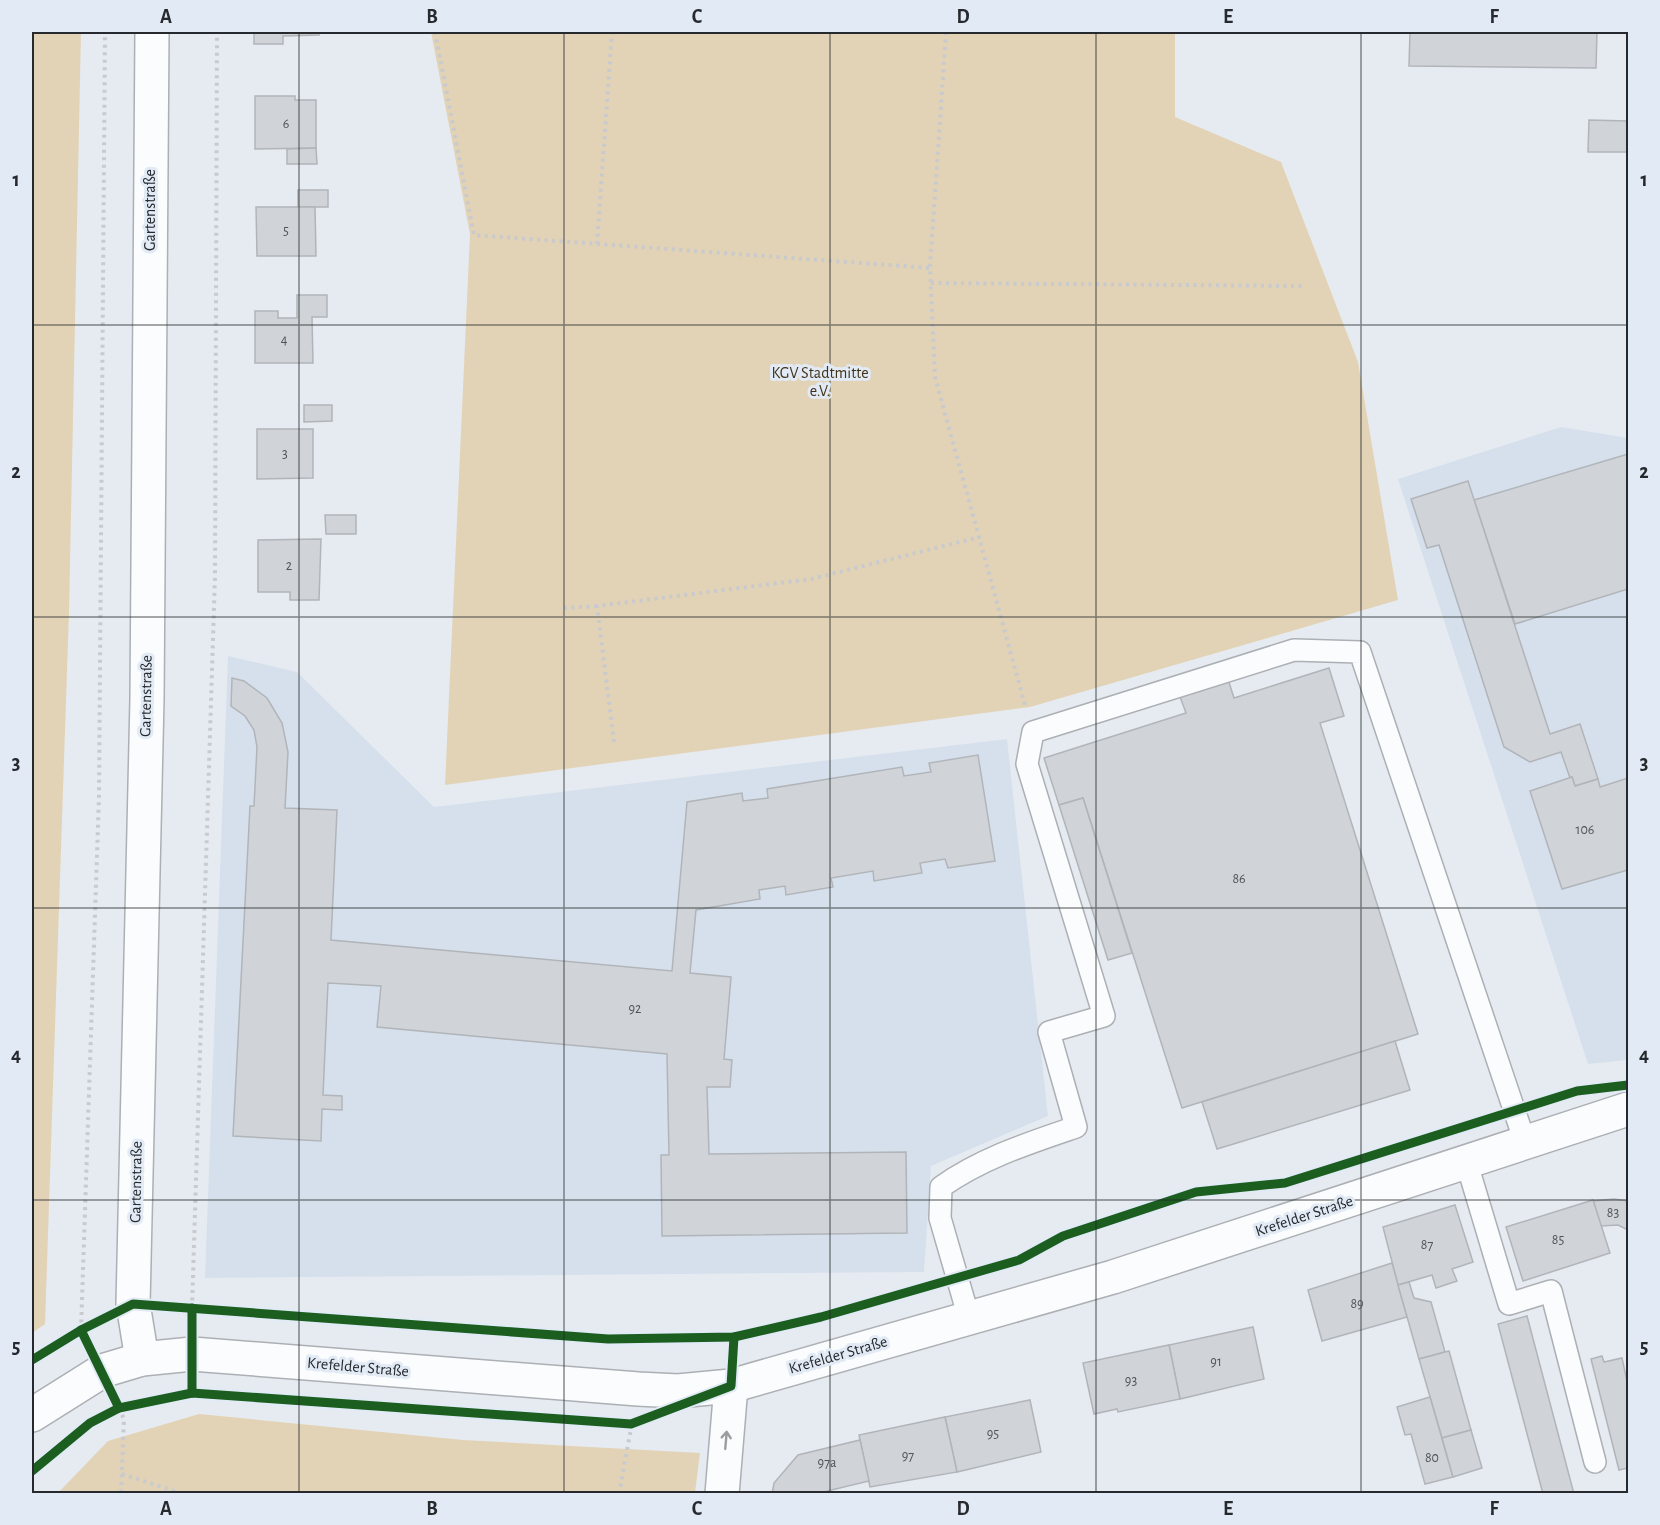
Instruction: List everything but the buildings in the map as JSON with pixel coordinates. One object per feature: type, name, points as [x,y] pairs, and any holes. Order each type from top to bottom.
[{"type":"street","name":"Gartenstraße","points":[[142,1359],[134,1304],[147,699],[152,32]]},
{"type":"street","name":"Krefelder Straße","points":[[32,1415],[102,1371],[142,1359],[192,1354],[638,1389],[678,1390],[731,1386],[1113,1278],[1526,1145],[1629,1109]]},
{"type":"street","points":[[722,1494],[731,1386]]},
{"type":"lane","points":[[969,1318],[940,1218],[941,1187],[962,1172],[1015,1147],[1076,1127],[1049,1032],[1104,1016],[1027,764],[1033,732],[1294,650],[1360,652],[1526,1145]]},
{"type":"lane","points":[[1467,1164],[1509,1304],[1551,1291],[1594,1462]]},
{"type":"path","points":[[81,1330],[99,796],[105,32]]},
{"type":"path","points":[[192,1308],[215,574],[217,32]]},
{"type":"path","points":[[435,32],[474,235],[930,268]]},
{"type":"path","points":[[597,244],[612,32]]},
{"type":"path","points":[[946,32],[930,268],[935,377],[1033,732]]},
{"type":"path","points":[[931,283],[1306,286]]},
{"type":"path","points":[[564,608],[597,606],[811,579],[980,537]]},
{"type":"path","points":[[597,606],[614,742]]},
{"type":"path","points":[[619,1494],[638,1389]]},
{"type":"path","points":[[119,1408],[124,1419],[121,1494]]},
{"type":"path","points":[[122,1474],[183,1494]]},
{"type":"shaded area","points":[[1561,427],[1628,438],[1628,1060],[1588,1064],[1398,479]]},
{"type":"shaded area","points":[[228,656],[297,672],[434,807],[1007,739],[1048,1116],[931,1166],[924,1272],[205,1278]]},
{"type":"green space","points":[[32,32],[81,32],[69,612],[45,1324],[32,1333]]},
{"type":"green space","name":"KGV Stadtmitte e.V.","points":[[431,32],[1175,32],[1175,117],[1281,162],[1358,362],[1398,600],[1030,707],[445,785],[470,234]]},
{"type":"green space","points":[[199,1414],[463,1440],[700,1453],[695,1493],[58,1493],[108,1441]]},
{"type":"cycle path","points":[[32,1360],[81,1330],[133,1304],[608,1339],[734,1337],[821,1317],[1019,1260],[1063,1236],[1196,1192],[1285,1183],[1577,1091],[1628,1085]]},
{"type":"cycle path","points":[[192,1308],[192,1393]]},
{"type":"cycle path","points":[[81,1330],[119,1408]]},
{"type":"cycle path","points":[[32,1471],[90,1423],[119,1408],[192,1393],[631,1424],[731,1386],[734,1337]]}]
